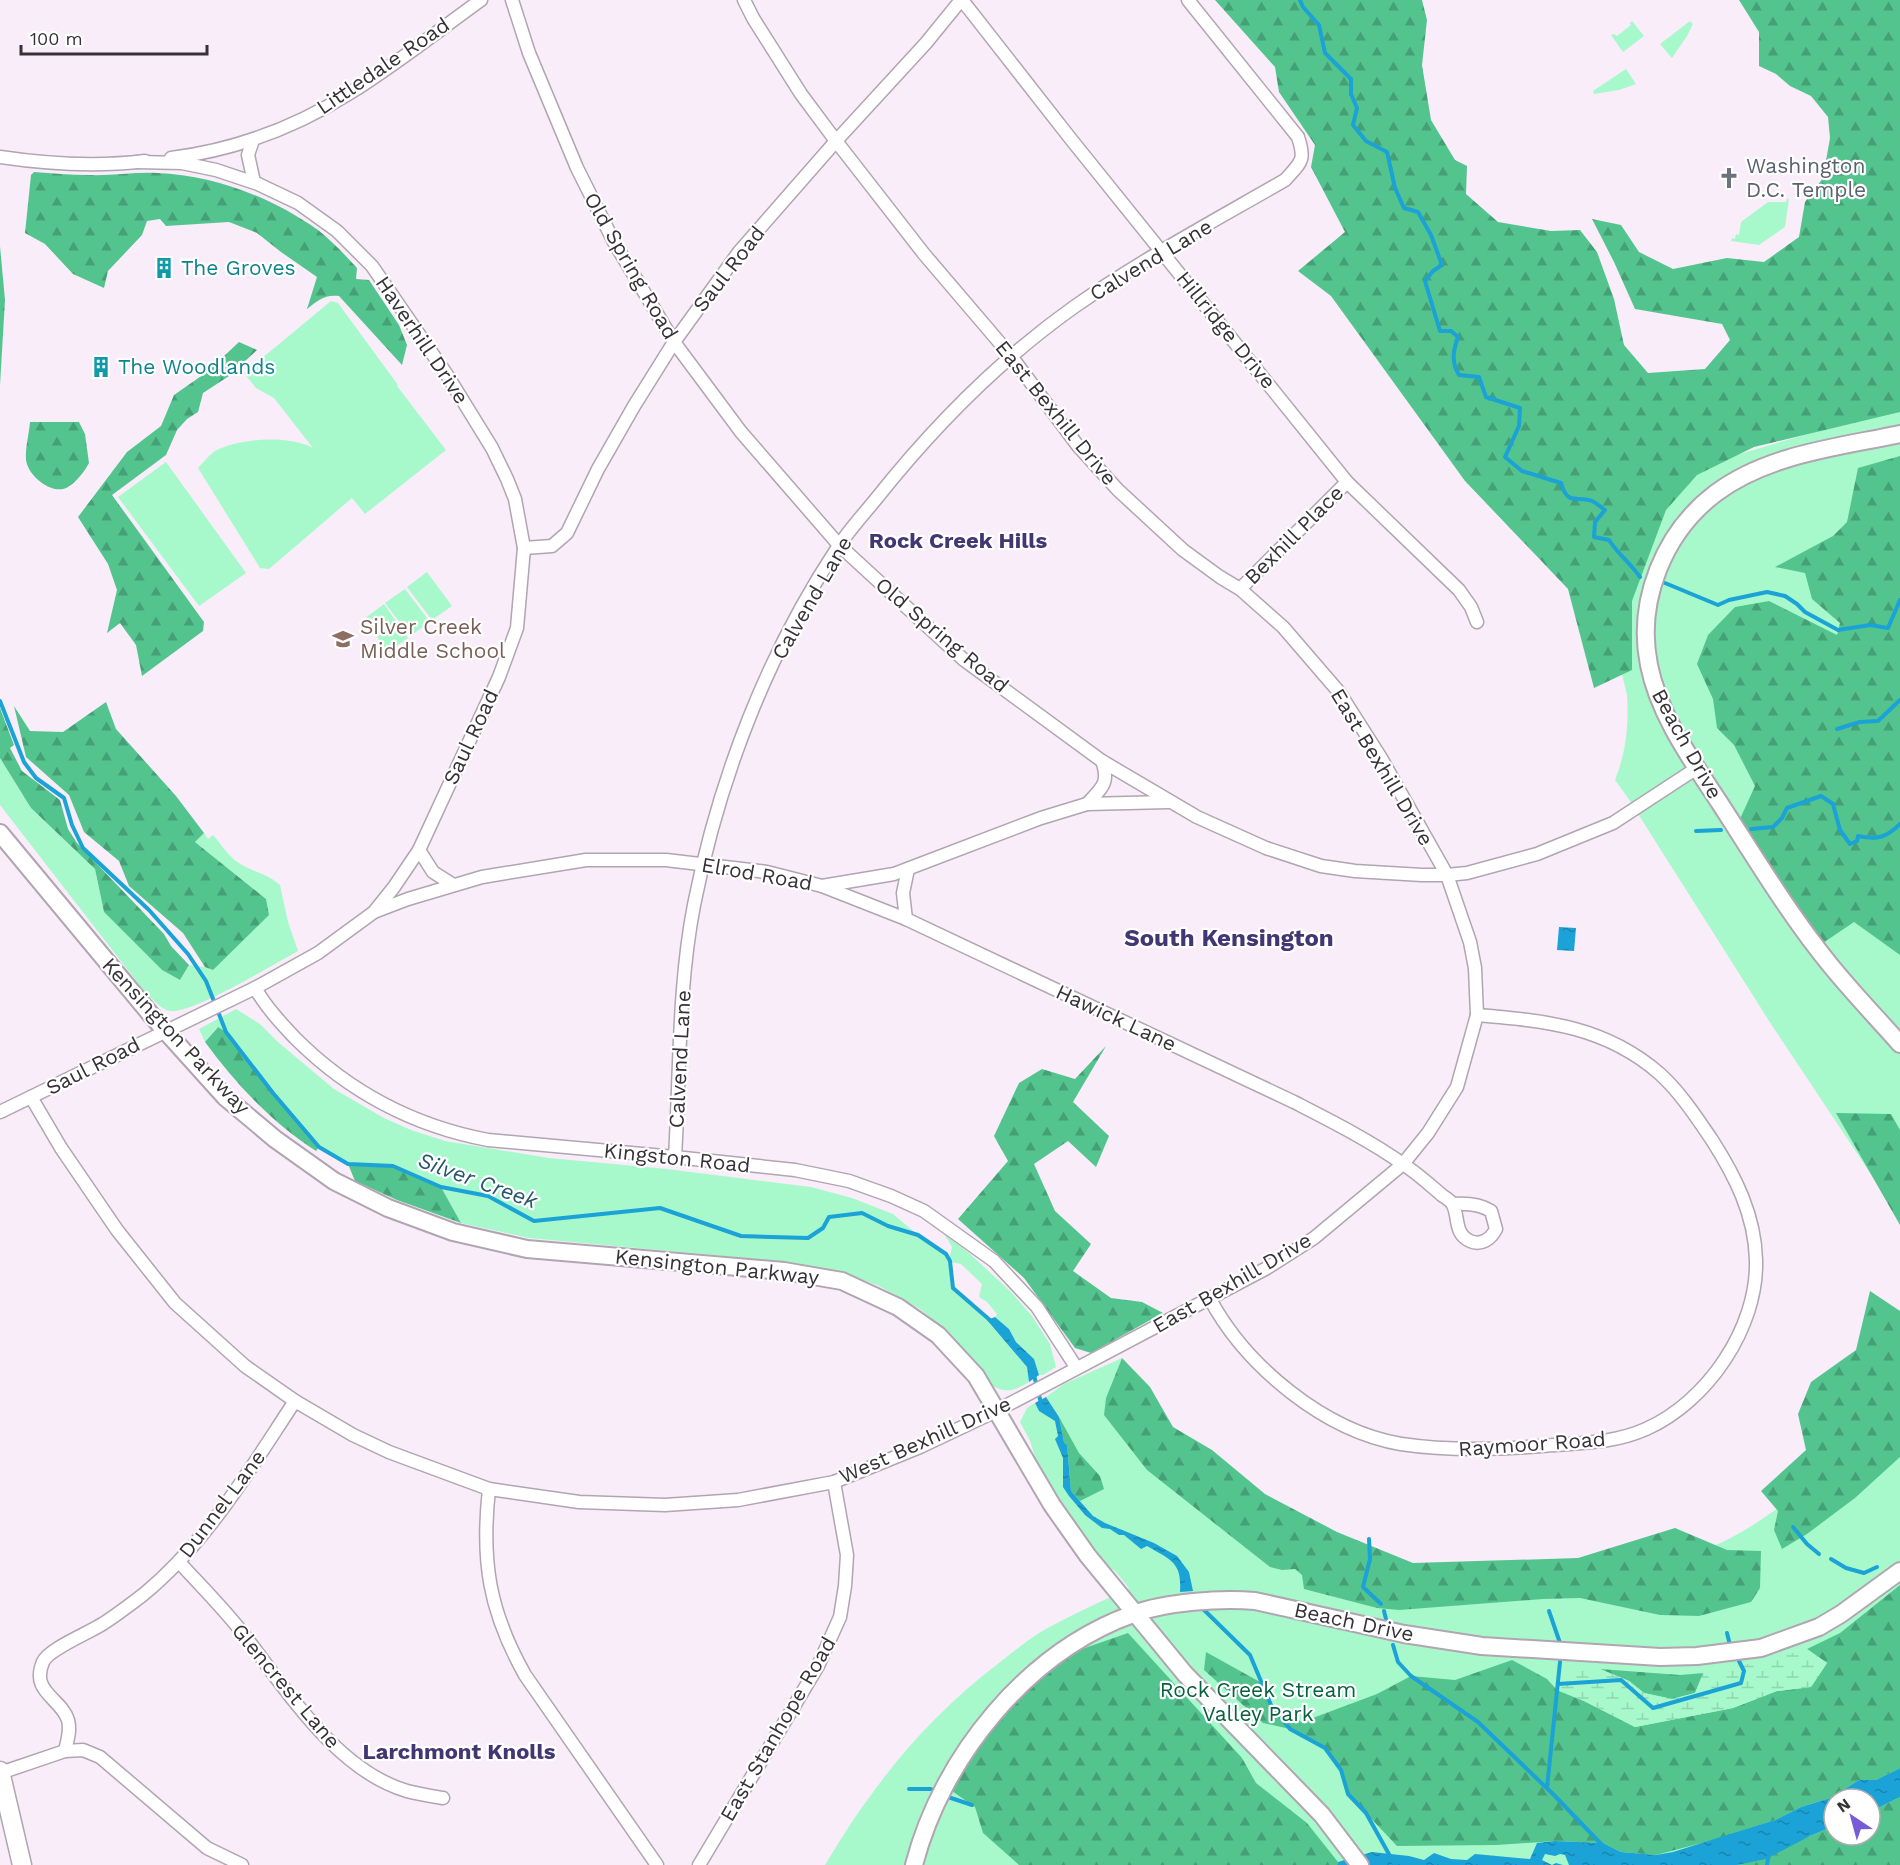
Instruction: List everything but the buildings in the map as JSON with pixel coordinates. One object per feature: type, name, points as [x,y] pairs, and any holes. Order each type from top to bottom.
[{"type":"main road","points":[[0,1772],[22,1865]]},
{"type":"street","name":"Littledale Road","points":[[0,157],[69,164],[137,162],[195,155],[253,140],[300,120],[350,94],[481,0]]},
{"type":"street","name":"Old Spring Road","points":[[512,0],[529,52],[577,168],[614,242],[674,342],[741,432],[839,545],[964,660],[1102,761],[1197,817],[1266,848],[1321,866],[1364,872],[1447,875],[1467,873],[1537,854],[1613,823],[1698,768]]},
{"type":"street","name":"East Bexhill Drive","points":[[744,0],[796,86],[836,141],[924,254],[1011,356],[1078,446],[1118,490],[1183,550],[1220,578],[1240,589],[1283,627],[1339,692],[1381,758],[1447,875],[1470,942],[1477,1015],[1456,1087],[1428,1133],[1403,1164],[1314,1238],[1267,1268],[1076,1367]]},
{"type":"street","name":"Saul Road","points":[[0,1112],[255,988],[318,953],[374,912],[419,850],[507,658],[517,628],[525,548],[552,546],[567,533],[598,468],[634,406],[674,342],[740,252],[962,0]]},
{"type":"street","name":"Hillridge Drive","points":[[962,0],[1347,482],[1459,590],[1471,607],[1477,622]]},
{"type":"street","name":"Calvend Lane","points":[[675,1157],[685,974],[694,907],[703,864],[727,781],[759,692],[799,613],[839,545],[910,456],[958,405],[1011,356],[1074,307],[1162,251],[1285,180],[1300,163],[1303,152],[1298,137],[1188,0]]},
{"type":"street","points":[[253,140],[248,155],[254,182]]},
{"type":"street","name":"Haverhill Drive","points":[[137,162],[182,163],[216,170],[254,182],[298,203],[337,231],[372,266],[447,375],[492,448],[515,499],[525,548]]},
{"type":"street","name":"Beach Drive","points":[[1900,434],[1783,461],[1716,492],[1684,523],[1662,558],[1655,577],[1647,616],[1646,640],[1649,664],[1662,706],[1698,768],[1783,900],[1830,965],[1900,1044]]},
{"type":"street","name":"Bexhill Place","points":[[1240,589],[1347,482]]},
{"type":"street","points":[[1087,804],[1104,786],[1106,772],[1102,761]]},
{"type":"street","name":"Elrod Road","points":[[374,912],[452,884],[511,871],[586,860],[666,860],[703,864],[766,872],[822,886],[894,874],[1041,818],[1087,804],[1169,802]]},
{"type":"street","name":"Kensington Parkway","points":[[0,833],[51,897],[225,1097],[275,1139],[334,1181],[388,1208],[453,1232],[527,1249],[784,1271],[842,1281],[897,1307],[938,1335],[976,1376],[1063,1523],[1134,1613],[1185,1674],[1322,1815],[1356,1859]]},
{"type":"street","points":[[419,850],[433,872],[452,884]]},
{"type":"street","points":[[906,919],[903,893],[908,868]]},
{"type":"street","name":"Hawick Lane","points":[[822,886],[906,919],[1294,1102],[1357,1135],[1403,1164],[1453,1204]]},
{"type":"street","name":"Kingston Road","points":[[255,988],[271,1013],[317,1059],[368,1096],[408,1116],[466,1136],[795,1170],[849,1181],[924,1211],[993,1261],[1037,1307],[1076,1367]]},
{"type":"street","name":"Raymoor Road","points":[[1210,1299],[1257,1363],[1295,1397],[1337,1421],[1378,1438],[1399,1443],[1446,1449],[1487,1450],[1609,1441],[1645,1430],[1677,1412],[1710,1382],[1726,1359],[1744,1325],[1754,1282],[1756,1260],[1750,1221],[1739,1186],[1725,1161],[1695,1115],[1661,1075],[1626,1050],[1598,1035],[1542,1021],[1477,1015]]},
{"type":"street","name":"West Bexhill Drive","points":[[31,1097],[61,1148],[117,1230],[176,1303],[245,1366],[295,1401],[353,1435],[389,1452],[489,1489],[579,1502],[665,1506],[738,1500],[834,1482],[921,1447],[996,1411],[1076,1367]]},
{"type":"street","name":"Dunnel Lane","points":[[65,1751],[70,1729],[68,1718],[42,1686],[39,1675],[44,1659],[60,1647],[87,1634],[122,1611],[179,1562],[226,1506],[295,1401]]},
{"type":"street","name":"East Stanhope Road","points":[[699,1865],[818,1666],[840,1617],[847,1555],[834,1482]]},
{"type":"street","points":[[489,1489],[486,1563],[498,1618],[511,1650],[525,1675],[657,1865]]},
{"type":"street","name":"Glencrest Lane","points":[[179,1562],[238,1627],[325,1738],[350,1760],[378,1778],[405,1790],[443,1798]]},
{"type":"street","name":"Beach Drive","points":[[915,1865],[922,1838],[951,1774],[992,1714],[1049,1661],[1093,1632],[1134,1613],[1168,1606],[1220,1600],[1255,1601],[1404,1634],[1482,1646],[1660,1657],[1697,1656],[1730,1654],[1761,1648],[1819,1627],[1841,1614],[1900,1571]]},
{"type":"street","points":[[0,1772],[65,1751],[83,1750],[100,1757],[207,1848],[242,1865]]},
{"type":"green space","points":[[1215,0],[1422,0],[1427,20],[1422,65],[1431,120],[1455,160],[1467,166],[1466,194],[1498,222],[1551,231],[1580,230],[1597,252],[1614,299],[1624,345],[1648,373],[1705,369],[1730,340],[1722,324],[1635,309],[1592,219],[1621,225],[1639,252],[1673,269],[1727,258],[1764,262],[1799,237],[1805,202],[1823,178],[1830,138],[1828,117],[1811,96],[1790,86],[1776,74],[1759,66],[1759,32],[1739,0],[1900,0],[1900,412],[1754,447],[1697,475],[1666,510],[1632,601],[1632,670],[1594,688],[1568,589],[1465,481],[1331,296],[1298,271],[1345,232],[1311,167],[1315,145],[1279,92],[1275,67]]},
{"type":"green space","points":[[1632,21],[1644,36],[1623,52],[1611,35],[1617,36],[1631,25]]},
{"type":"green space","points":[[1690,21],[1693,24],[1672,58],[1660,44]]},
{"type":"green space","points":[[1626,69],[1636,84],[1619,90],[1594,94],[1593,91]]},
{"type":"green space","points":[[34,172],[81,175],[148,173],[200,178],[241,190],[281,207],[318,230],[333,243],[357,268],[356,279],[369,280],[399,325],[407,345],[402,365],[339,296],[325,297],[307,309],[317,277],[257,233],[229,222],[166,226],[160,219],[147,221],[142,235],[108,271],[104,288],[73,274],[45,244],[25,233],[31,175]]},
{"type":"green space","points":[[1789,199],[1785,227],[1759,245],[1731,241],[1732,238],[1735,239],[1736,234],[1739,235],[1741,222],[1768,202],[1786,202]]},
{"type":"green space","points":[[0,246],[5,300],[0,385]]},
{"type":"green space","points":[[331,301],[338,303],[446,450],[365,514],[352,498],[269,569],[260,568],[198,468],[215,451],[237,443],[278,440],[291,441],[313,448],[274,398],[256,388],[244,373]]},
{"type":"green space","points":[[239,342],[257,350],[229,376],[203,393],[198,412],[187,419],[177,430],[166,455],[112,495],[204,622],[203,631],[142,676],[136,645],[120,623],[107,633],[117,590],[108,564],[78,517],[127,452],[161,426],[174,395],[207,372]]},
{"type":"green space","points":[[1900,407],[1900,1218],[1771,1024],[1615,780],[1626,739],[1627,695],[1589,538],[1678,472]]},
{"type":"green space","points":[[30,422],[79,422],[85,434],[89,463],[67,488],[57,489],[45,485],[35,477],[28,466],[26,455]]},
{"type":"green space","points":[[1900,456],[1900,955],[1854,922],[1823,943],[1762,859],[1739,821],[1755,786],[1734,745],[1717,728],[1713,699],[1697,664],[1708,635],[1735,607],[1769,601],[1837,635],[1840,623],[1812,599],[1805,573],[1775,567],[1833,536],[1847,522],[1858,468]]},
{"type":"green space","points":[[166,462],[246,573],[199,606],[118,497]]},
{"type":"green space","points":[[427,572],[452,606],[432,620],[407,587]]},
{"type":"green space","points":[[405,589],[430,622],[410,636],[385,603]]},
{"type":"green space","points":[[384,604],[408,638],[388,652],[364,619]]},
{"type":"green space","points":[[106,702],[116,729],[176,796],[204,833],[195,842],[266,899],[269,915],[213,970],[205,967],[183,933],[129,886],[119,861],[84,832],[69,795],[26,757],[14,706],[30,731],[63,732]]},
{"type":"green space","points":[[0,708],[14,745],[10,748],[22,771],[60,800],[68,829],[77,843],[164,934],[171,946],[189,965],[180,980],[162,970],[104,912],[95,869],[31,808],[0,758]]},
{"type":"green space","points":[[0,758],[31,808],[95,869],[104,912],[162,970],[180,980],[189,965],[213,970],[266,899],[195,842],[204,833],[208,839],[213,835],[228,854],[239,863],[269,877],[280,885],[288,922],[298,951],[196,1005],[170,1011],[163,1008],[144,991],[0,805]]},
{"type":"green space","points":[[236,1009],[260,1024],[334,1089],[384,1118],[445,1141],[549,1158],[667,1169],[811,1187],[852,1198],[893,1214],[946,1254],[949,1260],[952,1247],[945,1235],[969,1253],[1010,1291],[1032,1316],[1050,1344],[1056,1367],[1039,1375],[1034,1359],[1016,1342],[1009,1329],[995,1317],[997,1314],[987,1302],[979,1297],[982,1284],[961,1264],[950,1262],[953,1288],[987,1320],[1027,1367],[1029,1382],[1020,1387],[1007,1390],[993,1386],[955,1339],[920,1309],[879,1286],[847,1274],[777,1261],[529,1238],[461,1223],[441,1187],[393,1166],[348,1164],[319,1147],[217,1027],[205,1042],[199,1029]]},
{"type":"green space","points":[[218,1027],[226,1032],[273,1093],[319,1147],[316,1151],[270,1115],[242,1087],[205,1042]]},
{"type":"green space","points":[[1106,1046],[1073,1102],[1109,1136],[1096,1167],[1068,1141],[1034,1164],[1055,1211],[1091,1244],[1073,1271],[1111,1298],[1142,1302],[1163,1313],[1091,1353],[1075,1348],[1024,1278],[958,1219],[1008,1161],[994,1136],[1019,1083],[1042,1069],[1075,1079]]},
{"type":"green space","points":[[1836,1113],[1891,1114],[1900,1130],[1900,1225]]},
{"type":"green space","points":[[348,1164],[393,1166],[441,1187],[461,1223],[397,1200],[355,1181]]},
{"type":"green space","points":[[1870,1291],[1900,1311],[1900,1457],[1855,1498],[1807,1534],[1782,1549],[1774,1530],[1778,1511],[1761,1491],[1806,1450],[1798,1414],[1811,1382],[1856,1350]]},
{"type":"green space","name":"Rock Creek Stream Valley Park","points":[[1122,1358],[1110,1388],[1279,1533],[1451,1572],[1714,1546],[1745,1530],[1787,1501],[1865,1437],[1900,1403],[1900,1865],[825,1865],[861,1808],[902,1755],[972,1684],[1039,1633],[1129,1588],[1115,1571],[1098,1561],[1085,1544],[1035,1457],[1020,1422],[1027,1408],[1035,1403],[1039,1411],[1049,1403],[1046,1397],[1064,1384]]},
{"type":"green space","points":[[1122,1358],[1150,1387],[1173,1427],[1212,1450],[1265,1494],[1337,1532],[1413,1563],[1578,1558],[1675,1528],[1727,1550],[1761,1551],[1760,1588],[1751,1602],[1699,1616],[1660,1615],[1580,1598],[1399,1610],[1377,1608],[1304,1589],[1302,1575],[1295,1569],[1282,1570],[1270,1567],[1147,1470],[1104,1415],[1106,1398]]},
{"type":"green space","points":[[1059,1417],[1079,1453],[1100,1476],[1104,1489],[1080,1501],[1071,1491],[1067,1445],[1064,1442]]},
{"type":"green space","points":[[1900,1585],[1900,1768],[1876,1780],[1859,1780],[1848,1787],[1822,1787],[1822,1800],[1801,1807],[1775,1820],[1717,1839],[1656,1855],[1621,1852],[1603,1843],[1555,1841],[1497,1845],[1397,1846],[1348,1794],[1341,1770],[1325,1748],[1290,1729],[1263,1723],[1204,1670],[1206,1652],[1260,1682],[1271,1705],[1302,1722],[1377,1694],[1411,1676],[1455,1680],[1512,1660],[1547,1679],[1557,1690],[1635,1727],[1733,1708],[1777,1691],[1811,1687],[1827,1663],[1807,1649],[1840,1633]]},
{"type":"green space","points":[[1128,1633],[1242,1758],[1256,1783],[1307,1823],[1338,1862],[1337,1865],[1019,1865],[983,1833],[975,1807],[949,1789],[968,1755],[1028,1687],[1079,1650]]},
{"type":"green space","points":[[1807,1649],[1827,1663],[1811,1687],[1777,1691],[1733,1708],[1635,1727],[1557,1690],[1559,1668],[1600,1669],[1629,1681],[1644,1693],[1672,1699],[1695,1693],[1703,1673],[1769,1660]]},
{"type":"green space","points":[[1600,1669],[1680,1675],[1704,1673],[1695,1693],[1672,1699],[1644,1693],[1629,1681]]},
{"type":"green space","points":[[1900,1797],[1900,1865],[1737,1865],[1822,1831],[1822,1847],[1882,1847],[1882,1806]]},
{"type":"water","points":[[1559,927],[1576,928],[1574,951],[1557,950]]},
{"type":"water","points":[[995,1317],[1009,1329],[1016,1342],[1034,1359],[1039,1375],[1029,1382],[1027,1367],[987,1320]]},
{"type":"water","points":[[1046,1397],[1059,1417],[1064,1442],[1067,1445],[1071,1491],[1093,1516],[1154,1543],[1177,1556],[1189,1572],[1193,1591],[1180,1592],[1177,1568],[1169,1559],[1147,1546],[1141,1549],[1124,1535],[1102,1528],[1085,1515],[1069,1496],[1063,1487],[1063,1458],[1055,1439],[1058,1436],[1055,1421],[1039,1411],[1035,1403]]},
{"type":"water","points":[[1900,1768],[1900,1797],[1882,1806],[1882,1787],[1848,1787],[1859,1780],[1876,1780]]},
{"type":"water","points":[[1822,1800],[1822,1831],[1766,1859],[1737,1865],[1569,1865],[1565,1855],[1545,1854],[1542,1860],[1552,1865],[1337,1865],[1338,1862],[1372,1852],[1424,1860],[1434,1853],[1451,1859],[1467,1860],[1475,1854],[1530,1859],[1537,1843],[1555,1841],[1603,1843],[1621,1852],[1656,1855],[1673,1852],[1775,1820],[1801,1807]]},
{"type":"waterway","points":[[1300,0],[1303,7],[1319,25],[1325,53],[1351,79],[1351,94],[1357,108],[1353,125],[1366,141],[1387,152],[1395,188],[1404,208],[1418,212],[1431,235],[1442,265],[1425,281],[1440,331],[1451,331],[1458,337],[1454,356],[1459,375],[1479,377],[1486,397],[1520,408],[1519,426],[1505,457],[1522,471],[1561,483],[1570,498],[1587,499],[1605,510],[1595,522],[1594,537],[1609,540],[1640,577]]},
{"type":"waterway","points":[[1665,583],[1718,605],[1729,600],[1767,592],[1785,596],[1805,612],[1838,630],[1870,625],[1888,628],[1900,600]]},
{"type":"waterway","points":[[1837,729],[1860,722],[1878,721],[1900,700]]},
{"type":"waterway","name":"Silver Creek","points":[[0,701],[24,762],[36,778],[64,798],[72,825],[83,848],[149,910],[188,954],[206,981],[226,1032],[273,1093],[319,1147],[348,1164],[393,1166],[441,1187],[488,1196],[534,1221],[660,1208],[741,1236],[808,1238],[823,1228],[829,1217],[862,1213],[888,1226],[918,1235],[946,1254],[950,1261],[953,1288],[991,1321]]},
{"type":"waterway","points":[[1751,829],[1773,827],[1782,818],[1787,808],[1821,796],[1833,804],[1840,830],[1850,844],[1857,841],[1858,836],[1876,838],[1886,835],[1900,824]]},
{"type":"waterway","points":[[1696,831],[1721,830]]},
{"type":"waterway","name":"Silver Creek","points":[[1034,1375],[1041,1403]]},
{"type":"waterway","points":[[1793,1527],[1819,1554]]},
{"type":"waterway","points":[[1369,1539],[1370,1559],[1363,1587],[1381,1604]]},
{"type":"waterway","points":[[1831,1559],[1846,1568],[1864,1573],[1877,1567]]},
{"type":"waterway","name":"Silver Creek","points":[[1201,1607],[1250,1655],[1271,1705],[1290,1729],[1325,1748],[1341,1770],[1348,1794],[1366,1813],[1395,1865]]},
{"type":"waterway","points":[[1384,1611],[1386,1619]]},
{"type":"waterway","points":[[1549,1611],[1560,1643]]},
{"type":"waterway","points":[[1727,1633],[1730,1645]]},
{"type":"waterway","points":[[1393,1645],[1398,1662],[1411,1676],[1478,1722],[1603,1846]]},
{"type":"waterway","points":[[1558,1684],[1621,1680],[1653,1708],[1741,1683],[1744,1671],[1739,1661]]},
{"type":"waterway","points":[[1547,1788],[1560,1662]]},
{"type":"waterway","points":[[909,1789],[931,1789]]},
{"type":"waterway","points":[[948,1797],[972,1805]]},
{"type":"waterway","points":[[1767,1865],[1769,1854]]},
{"type":"place","name":"Washington D.C. Temple","points":[[1729,178]]},
{"type":"place","name":"The Groves","points":[[164,268]]},
{"type":"place","name":"The Woodlands","points":[[101,367]]},
{"type":"place","name":"Silver Creek Middle School","points":[[343,639]]},
{"type":"district","name":"Rock Creek Hills","points":[[958,540]]},
{"type":"district","name":"South Kensington","points":[[1229,938]]},
{"type":"district","name":"Larchmont Knolls","points":[[459,1751]]}]
